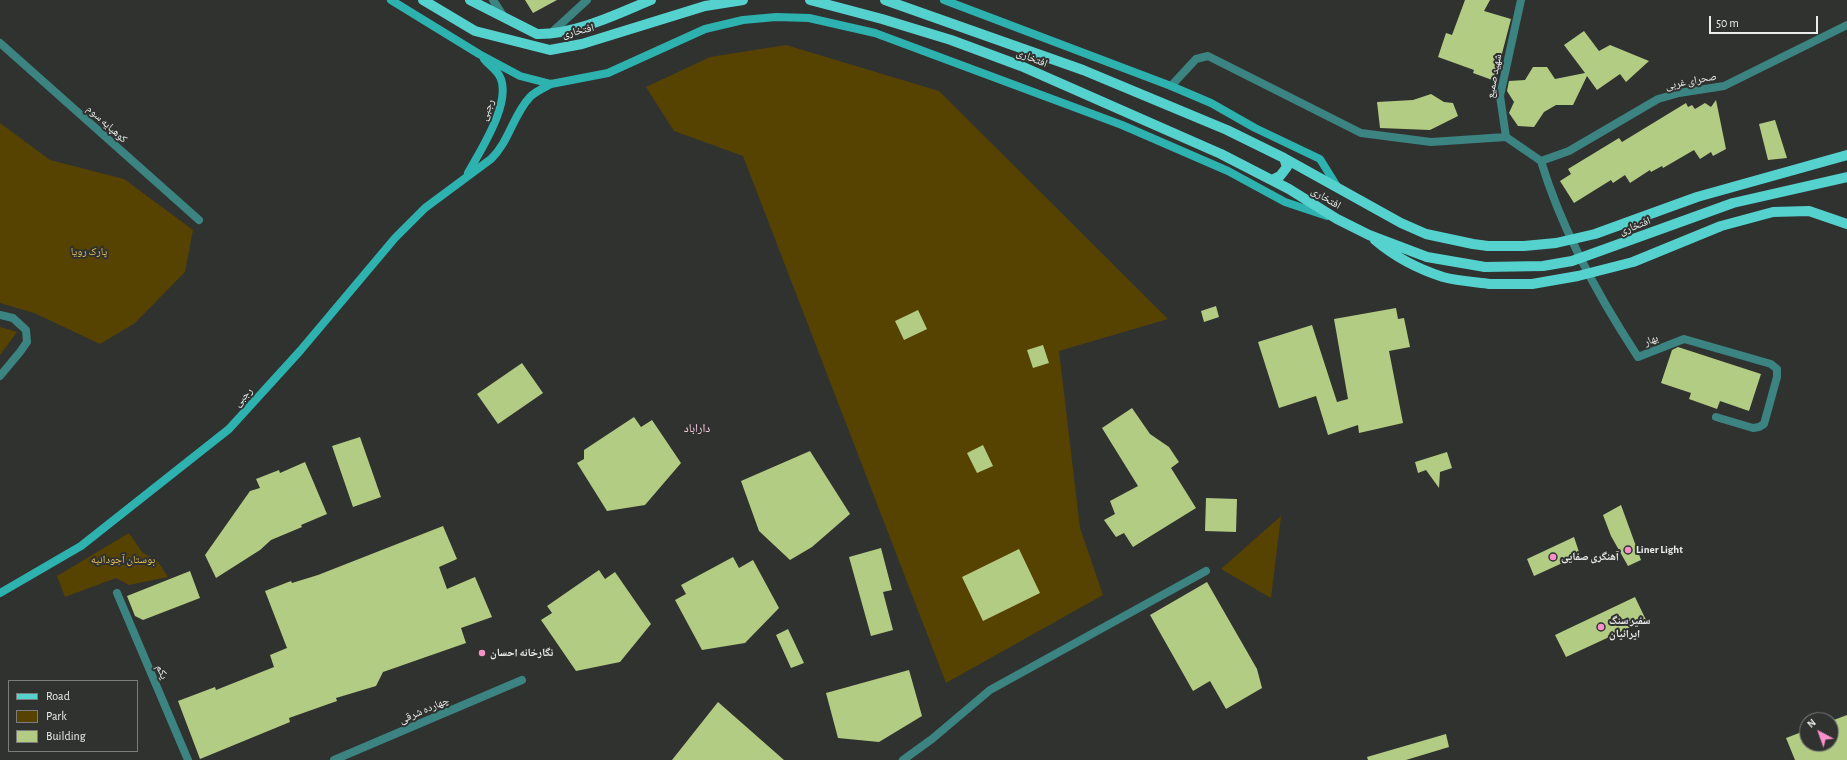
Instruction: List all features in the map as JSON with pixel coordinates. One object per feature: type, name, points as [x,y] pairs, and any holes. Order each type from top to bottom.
[{"type":"main road","points":[[391,0],[479,54],[520,76],[551,84],[608,73],[705,29],[743,20],[809,18],[875,33],[1122,125],[1228,171],[1285,202],[1337,219]]},
{"type":"main road","name":"افتخاری","points":[[423,0],[475,31],[550,50],[582,44],[705,6],[743,0]]},
{"type":"main road","name":"افتخاری","points":[[470,0],[537,34],[550,34],[599,22],[651,0]]},
{"type":"main road","name":"افتخاری","points":[[810,0],[882,19],[951,40],[1021,66],[1221,154],[1272,180],[1337,219],[1369,235],[1427,256],[1485,267],[1543,266],[1572,261],[1733,204],[1847,177]]},
{"type":"main road","name":"افتخاری","points":[[885,0],[1083,70],[1227,130],[1284,158],[1401,223],[1426,234],[1473,244],[1488,246],[1524,246],[1556,243],[1595,234],[1697,197],[1847,155]]},
{"type":"main road","points":[[944,0],[1172,86],[1210,103],[1255,128],[1320,160],[1338,188]]},
{"type":"main road","name":"رجبی","points":[[467,176],[495,121],[503,98],[502,83],[498,74],[479,54]]},
{"type":"main road","name":"رجبی","points":[[0,593],[81,546],[229,428],[300,351],[395,238],[425,208],[491,159],[500,150],[529,98],[551,84]]},
{"type":"main road","points":[[1272,180],[1280,176],[1287,167],[1284,158]]},
{"type":"main road","points":[[1369,235],[1386,250],[1404,261],[1444,277],[1490,284],[1532,284],[1578,276],[1633,262],[1721,226],[1773,212],[1809,211],[1847,224]]},
{"type":"street","points":[[493,0],[505,19]]},
{"type":"street","points":[[550,34],[587,0]]},
{"type":"street","name":"شهید صمیع","points":[[1506,137],[1500,96],[1521,0]]},
{"type":"street","name":"صحرای غربی","points":[[1541,161],[1569,151],[1658,99],[1679,93],[1724,86],[1847,25]]},
{"type":"street","name":"کوهپایه سوم","points":[[0,43],[199,220]]},
{"type":"street","points":[[1172,86],[1196,59],[1208,56],[1360,133],[1432,142],[1506,137],[1541,161]]},
{"type":"street","name":"بهار","points":[[1541,161],[1548,184],[1563,222],[1610,315],[1638,357],[1684,339],[1771,364],[1777,369],[1777,377],[1764,424],[1759,428],[1753,428],[1716,417]]},
{"type":"street","points":[[0,315],[13,318],[26,330],[26,342],[20,352],[0,376]]},
{"type":"street","points":[[903,760],[932,739],[990,690],[1206,571]]},
{"type":"street","name":"یکم","points":[[116,593],[188,760]]},
{"type":"street","name":"چهارده شرقی","points":[[334,760],[522,680]]},
{"type":"green space","points":[[786,45],[939,91],[1168,319],[1059,351],[1080,528],[1103,595],[946,683],[743,156],[674,131],[646,87],[710,57]]},
{"type":"green space","name":"پارک رویا","points":[[0,123],[50,160],[124,179],[193,230],[185,272],[135,323],[100,344],[34,313],[0,303]]},
{"type":"green space","points":[[0,327],[17,332],[0,355]]},
{"type":"green space","points":[[1281,516],[1271,598],[1221,569]]},
{"type":"green space","name":"بوستان آجودانیه","points":[[129,533],[142,552],[158,562],[168,577],[129,585],[116,578],[65,597],[57,576]]},
{"type":"building","points":[[525,0],[557,0],[533,13]]},
{"type":"building","points":[[1465,0],[1490,0],[1484,11],[1511,19],[1499,65],[1501,66],[1495,81],[1473,73],[1474,70],[1438,57],[1446,33],[1452,35]]},
{"type":"building","points":[[1584,31],[1599,51],[1610,45],[1649,61],[1626,82],[1620,74],[1597,90],[1587,76],[1573,105],[1556,105],[1544,112],[1534,127],[1518,126],[1509,113],[1514,102],[1507,91],[1509,81],[1525,80],[1533,67],[1547,67],[1555,79],[1585,73],[1564,45]]},
{"type":"building","points":[[1431,94],[1444,102],[1453,103],[1458,116],[1430,130],[1380,128],[1377,102],[1413,100]]},
{"type":"building","points":[[1716,100],[1726,149],[1713,156],[1711,152],[1700,159],[1694,150],[1663,168],[1662,166],[1651,172],[1650,170],[1630,183],[1625,175],[1613,183],[1611,180],[1574,203],[1560,181],[1571,174],[1568,169],[1619,138],[1622,142],[1686,103],[1688,107],[1692,105],[1695,109],[1705,103],[1711,107]]},
{"type":"building","points":[[1775,120],[1787,158],[1768,160],[1759,124]]},
{"type":"building","points":[[1216,306],[1219,317],[1204,322],[1201,311]]},
{"type":"building","points":[[1396,308],[1398,319],[1404,318],[1410,347],[1389,351],[1403,423],[1359,433],[1358,425],[1328,435],[1316,396],[1279,408],[1258,342],[1312,325],[1337,402],[1348,399],[1334,319]]},
{"type":"building","points":[[918,310],[927,329],[904,340],[895,321]]},
{"type":"building","points":[[1043,345],[1049,363],[1033,368],[1027,350]]},
{"type":"building","points":[[1678,347],[1761,374],[1749,411],[1720,401],[1717,409],[1689,399],[1691,393],[1661,383],[1672,350]]},
{"type":"building","points":[[522,363],[543,393],[498,424],[477,394]]},
{"type":"building","points":[[1132,408],[1150,434],[1169,447],[1179,462],[1171,468],[1196,508],[1133,547],[1124,533],[1116,537],[1104,520],[1115,514],[1110,501],[1138,486],[1102,428]]},
{"type":"building","points":[[634,417],[641,427],[652,420],[681,463],[645,505],[607,511],[577,463],[584,459],[584,450]]},
{"type":"building","points":[[360,437],[381,497],[353,507],[332,446]]},
{"type":"building","points":[[983,445],[993,466],[977,473],[967,453]]},
{"type":"building","points":[[810,451],[850,514],[812,547],[790,560],[759,531],[741,481]]},
{"type":"building","points":[[1447,452],[1452,468],[1440,472],[1439,488],[1426,470],[1418,473],[1415,462]]},
{"type":"building","points":[[305,462],[327,514],[301,525],[302,527],[271,540],[260,550],[216,578],[205,555],[250,491],[260,488],[256,479],[279,470],[280,473]]},
{"type":"building","points":[[1206,498],[1237,499],[1236,532],[1205,531]]},
{"type":"building","points":[[1621,505],[1641,560],[1628,566],[1611,536],[1603,515]]},
{"type":"building","points":[[443,526],[457,559],[439,567],[447,589],[475,577],[492,617],[461,628],[466,643],[383,672],[376,686],[336,698],[337,701],[289,718],[290,722],[200,759],[178,701],[215,687],[216,690],[274,667],[270,655],[287,648],[265,591],[291,581],[292,583],[318,575]]},
{"type":"building","name":"آهنگری صفایی","points":[[1574,537],[1580,555],[1534,576],[1527,559]]},
{"type":"building","points":[[881,548],[892,590],[883,592],[893,630],[871,636],[849,557]]},
{"type":"building","points":[[1019,549],[1040,593],[983,621],[962,577]]},
{"type":"building","points":[[733,557],[739,568],[753,560],[779,608],[745,643],[702,650],[675,600],[686,594],[681,585]]},
{"type":"building","points":[[599,570],[605,579],[615,572],[651,624],[620,662],[576,671],[541,620],[552,613],[547,606]]},
{"type":"building","points":[[190,571],[200,598],[143,620],[135,616],[127,596]]},
{"type":"building","points":[[1207,582],[1257,669],[1262,688],[1226,709],[1210,681],[1193,691],[1150,615]]},
{"type":"building","name":"سفیر سنگ ایرانیان","points":[[1635,597],[1646,620],[1566,657],[1555,635]]},
{"type":"building","points":[[788,629],[804,663],[791,668],[776,635]]},
{"type":"building","points":[[909,670],[922,716],[879,742],[838,738],[826,693]]},
{"type":"building","points":[[718,702],[784,760],[672,760]]},
{"type":"building","points":[[1847,715],[1847,760],[1795,760],[1786,738],[1799,733],[1799,752],[1839,752],[1839,718]]},
{"type":"building","points":[[1446,734],[1449,747],[1406,760],[1368,760],[1367,757]]},
{"type":"place","name":"Liner Light","points":[[1628,550]]},
{"type":"place","name":"آهنگری صفایی","points":[[1553,557]]},
{"type":"place","name":"سفیر سنگ ایرانیان","points":[[1601,627]]},
{"type":"place","name":"نگارخانه احسان","points":[[482,653]]},
{"type":"district","name":"داراباد","points":[[697,428]]}]
